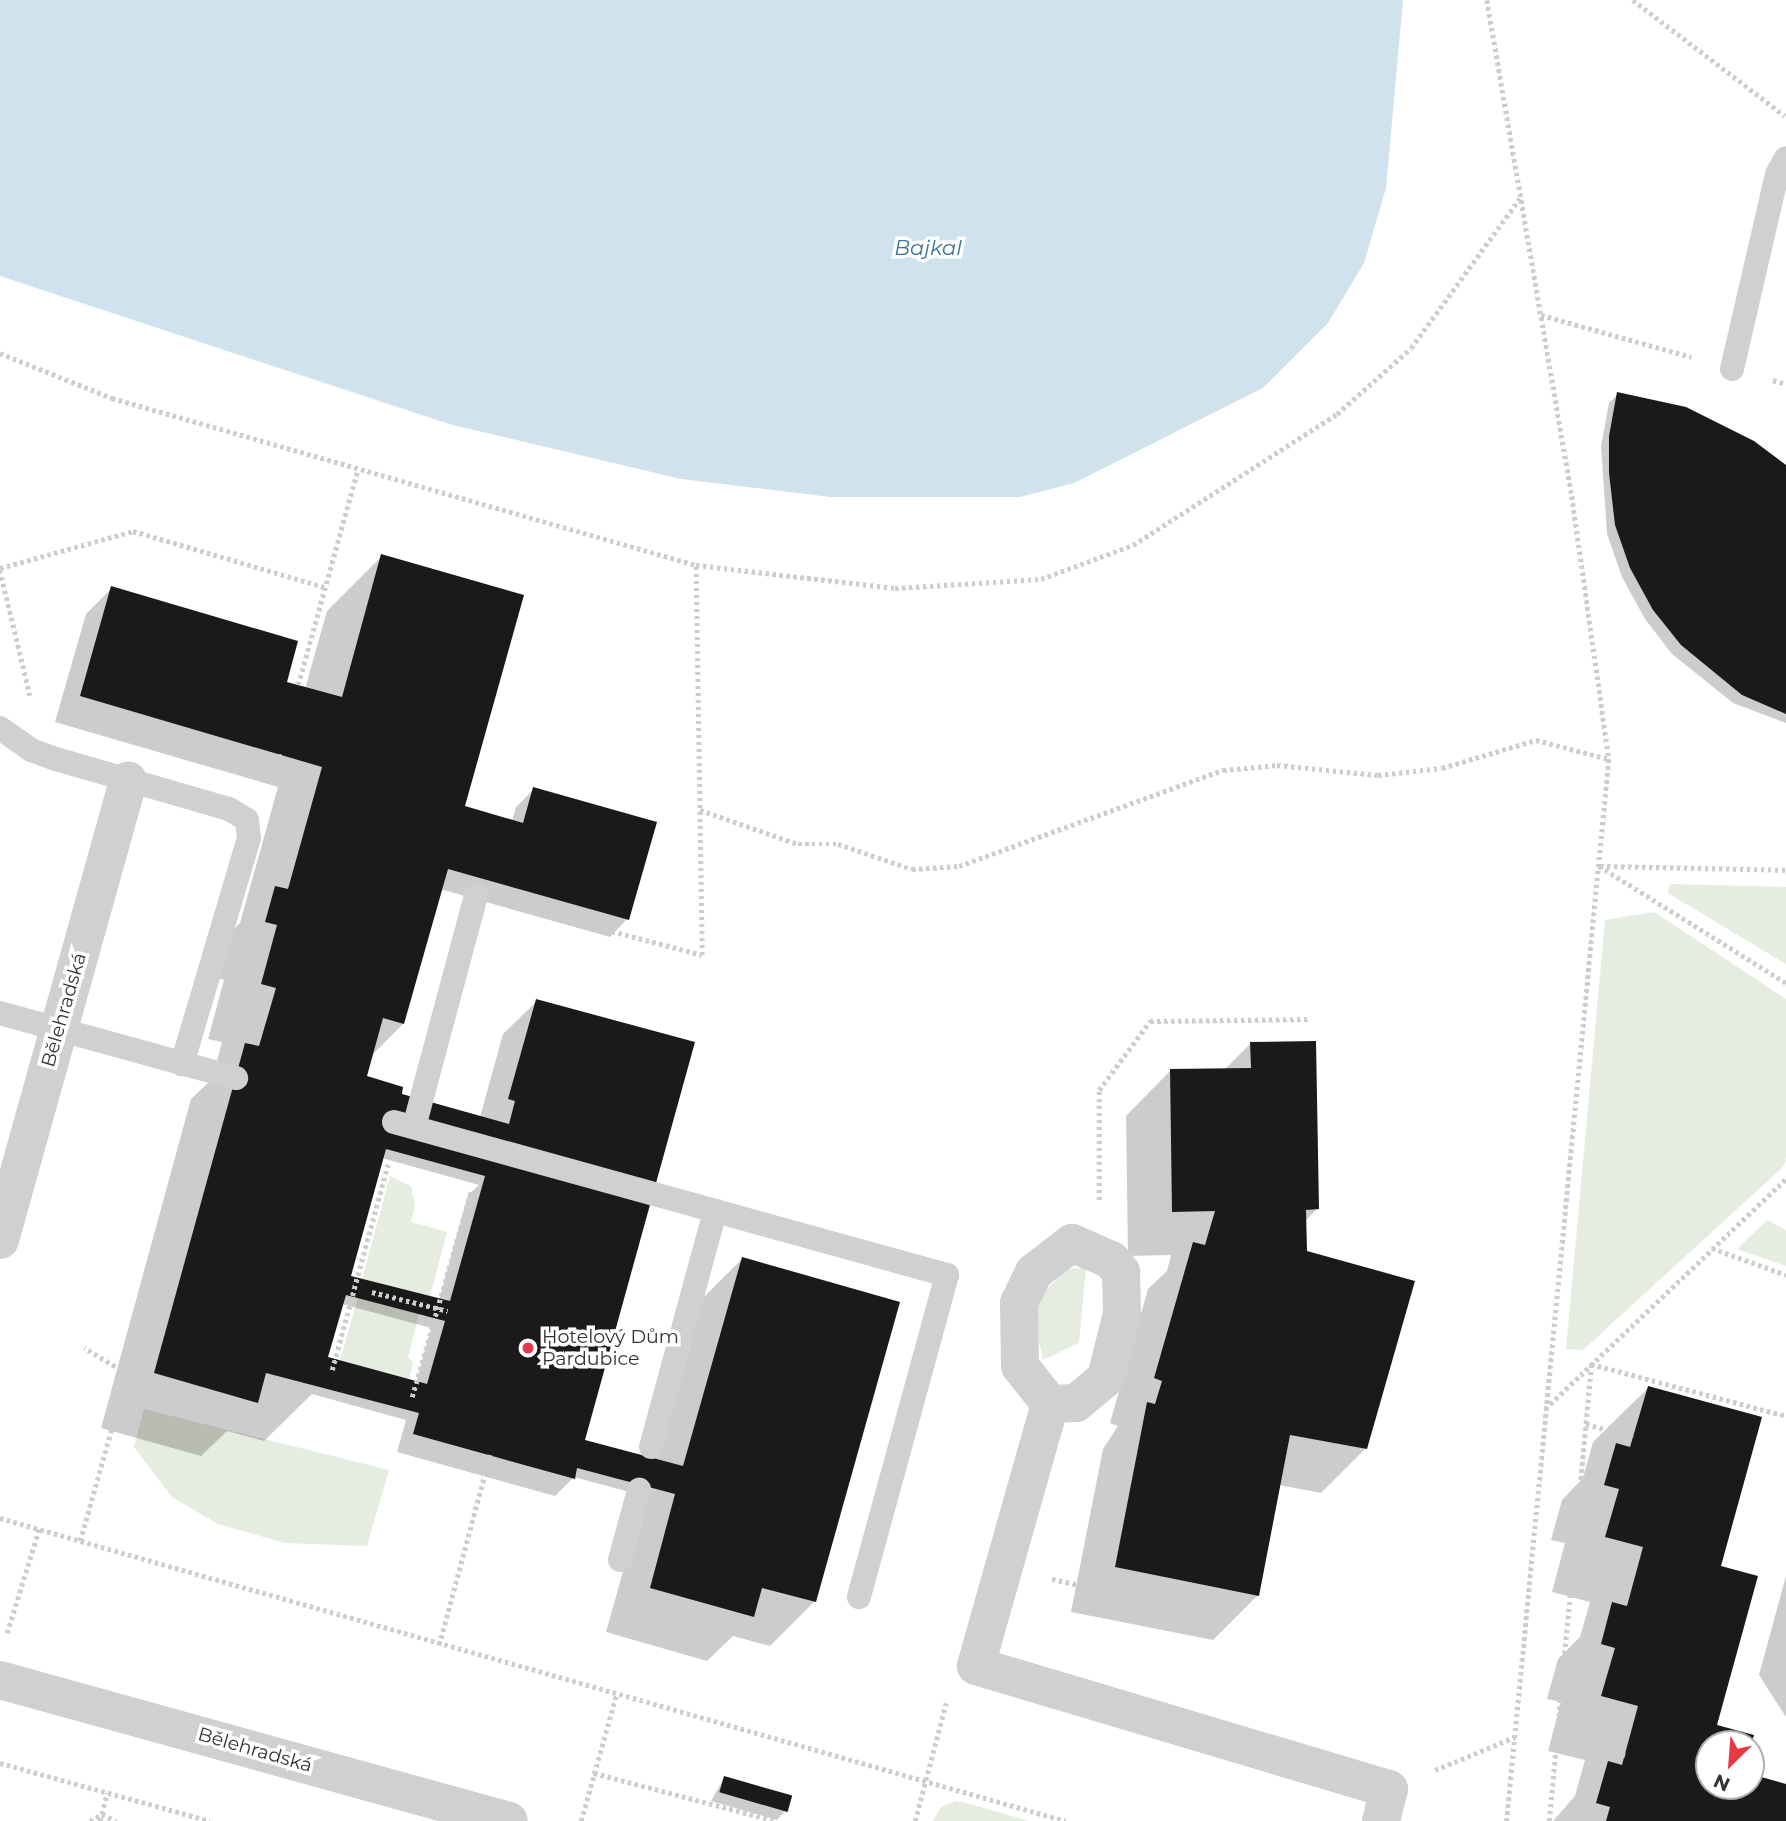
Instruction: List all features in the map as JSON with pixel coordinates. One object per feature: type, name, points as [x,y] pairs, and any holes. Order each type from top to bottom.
[{"type":"street","name":"Bělehradská","points":[[0,1240],[128,781]]},
{"type":"street","points":[[1050,1404],[976,1666],[1385,1805]]},
{"type":"street","name":"Bělehradská","points":[[2,1662],[509,1821]]},
{"type":"lane","points":[[1732,369],[1777,174],[1786,158]]},
{"type":"lane","points":[[0,728],[31,750],[237,812],[249,825],[210,978],[182,1064]]},
{"type":"lane","points":[[475,895],[402,1124],[947,1275],[859,1597]]},
{"type":"lane","points":[[0,1013],[236,1078]]},
{"type":"lane","points":[[651,1447],[715,1210]]},
{"type":"lane","points":[[620,1560],[639,1490]]},
{"type":"path","points":[[1487,0],[1541,315],[1609,759],[1507,1821]]},
{"type":"path","points":[[1633,0],[1786,116]]},
{"type":"path","points":[[0,353],[112,398],[357,472],[696,565],[895,588],[1041,579],[1133,545],[1337,414],[1410,348],[1520,198]]},
{"type":"path","points":[[1541,315],[1786,384]]},
{"type":"path","points":[[298,685],[357,472]]},
{"type":"path","points":[[56,759],[27,687],[0,569],[133,531],[324,587]]},
{"type":"path","points":[[475,895],[702,955],[696,565]]},
{"type":"path","points":[[700,810],[798,845],[838,844],[912,869],[959,866],[1223,770],[1277,765],[1378,775],[1442,768],[1536,740],[1609,759]]},
{"type":"path","points":[[279,754],[284,794]]},
{"type":"path","points":[[1599,866],[1786,870]]},
{"type":"path","points":[[1599,866],[1786,983]]},
{"type":"path","points":[[1100,1214],[1099,1090],[1150,1021],[1311,1019]]},
{"type":"path","points":[[332,1370],[402,1124]]},
{"type":"path","points":[[412,1397],[483,1146]]},
{"type":"path","points":[[1545,1409],[1786,1179]]},
{"type":"path","points":[[1713,1248],[1786,1275]]},
{"type":"path","points":[[372,1292],[448,1311]]},
{"type":"path","points":[[80,1541],[127,1374],[84,1348]]},
{"type":"path","points":[[1591,1364],[1786,1416]]},
{"type":"path","points":[[1549,1821],[1591,1364]]},
{"type":"path","points":[[1586,1424],[1633,1437]]},
{"type":"path","points":[[439,1645],[490,1455]]},
{"type":"path","points":[[0,1518],[616,1696],[1066,1821]]},
{"type":"path","points":[[2,1662],[38,1529]]},
{"type":"path","points":[[1042,1577],[1178,1606],[1184,1581]]},
{"type":"path","points":[[1572,1579],[1630,1597]]},
{"type":"path","points":[[915,1821],[948,1694]]},
{"type":"path","points":[[581,1821],[616,1696]]},
{"type":"path","points":[[1557,1735],[1625,1755]]},
{"type":"path","points":[[1385,1805],[1515,1737]]},
{"type":"path","points":[[0,1763],[210,1821]]},
{"type":"path","points":[[594,1773],[776,1821]]},
{"type":"path","points":[[100,1821],[107,1793]]},
{"type":"path","points":[[90,1821],[102,1814]]},
{"type":"path","points":[[102,1814],[116,1821]]},
{"type":"shaded area","points":[[1670,884],[1786,887],[1786,964],[1668,893]]},
{"type":"shaded area","points":[[1654,912],[1786,999],[1786,1158],[1784,1166],[1583,1350],[1566,1349],[1605,920]]},
{"type":"shaded area","points":[[390,1176],[411,1186],[415,1205],[411,1222],[447,1232],[430,1296],[362,1279]]},
{"type":"shaded area","points":[[1767,1220],[1786,1230],[1786,1266],[1737,1249]]},
{"type":"shaded area","points":[[1086,1268],[1079,1343],[1043,1360],[1034,1320],[1045,1291],[1067,1269]]},
{"type":"shaded area","points":[[358,1298],[419,1314],[408,1357],[413,1362],[409,1380],[340,1360]]},
{"type":"shaded area","points":[[144,1409],[389,1470],[367,1546],[285,1543],[218,1524],[172,1497],[134,1447]]},
{"type":"shaded area","points":[[956,1801],[1029,1821],[933,1821],[941,1807]]},
{"type":"water","name":"Bajkal","points":[[0,0],[1403,0],[1386,188],[1364,263],[1328,323],[1263,388],[1074,483],[1020,497],[831,497],[681,479],[449,424],[0,276]]},
{"type":"building","points":[[1617,392],[1686,407],[1754,441],[1786,465],[1786,714],[1742,695],[1681,645],[1653,610],[1630,568],[1615,525],[1609,473],[1609,436]]},
{"type":"building","points":[[381,554],[524,595],[465,806],[523,823],[533,787],[657,822],[629,920],[448,869],[404,1024],[383,1018],[367,1076],[403,1087],[402,1094],[509,1124],[515,1101],[508,1099],[536,999],[695,1042],[585,1440],[683,1466],[742,1257],[900,1302],[816,1602],[762,1588],[754,1617],[650,1588],[675,1494],[577,1468],[575,1479],[413,1434],[419,1413],[266,1373],[258,1403],[154,1373],[245,1043],[259,1046],[276,988],[261,984],[277,925],[265,922],[275,886],[288,889],[322,767],[80,696],[111,586],[298,641],[287,682],[342,697]],"holes":[[[386,1149],[485,1176],[450,1301],[351,1276]],[[346,1295],[445,1321],[427,1384],[328,1357]]]},
{"type":"building","points":[[1316,1041],[1319,1209],[1306,1210],[1307,1251],[1415,1281],[1367,1449],[1290,1435],[1259,1596],[1115,1567],[1147,1402],[1155,1404],[1162,1381],[1154,1378],[1193,1242],[1205,1245],[1215,1211],[1172,1212],[1170,1069],[1251,1068],[1250,1042]]},
{"type":"building","points":[[1648,1386],[1762,1417],[1721,1566],[1758,1576],[1717,1725],[1736,1730],[1695,1730],[1695,1800],[1765,1800],[1765,1778],[1786,1784],[1786,1821],[1606,1821],[1610,1807],[1596,1803],[1608,1761],[1622,1765],[1638,1706],[1601,1696],[1615,1648],[1601,1644],[1612,1602],[1627,1606],[1643,1547],[1605,1537],[1619,1489],[1604,1485],[1616,1443],[1630,1447]]},
{"type":"building","points":[[724,1776],[792,1796],[788,1812],[719,1792]]},
{"type":"place","name":"Hotelový Dům Pardubice","points":[[528,1348]]}]
